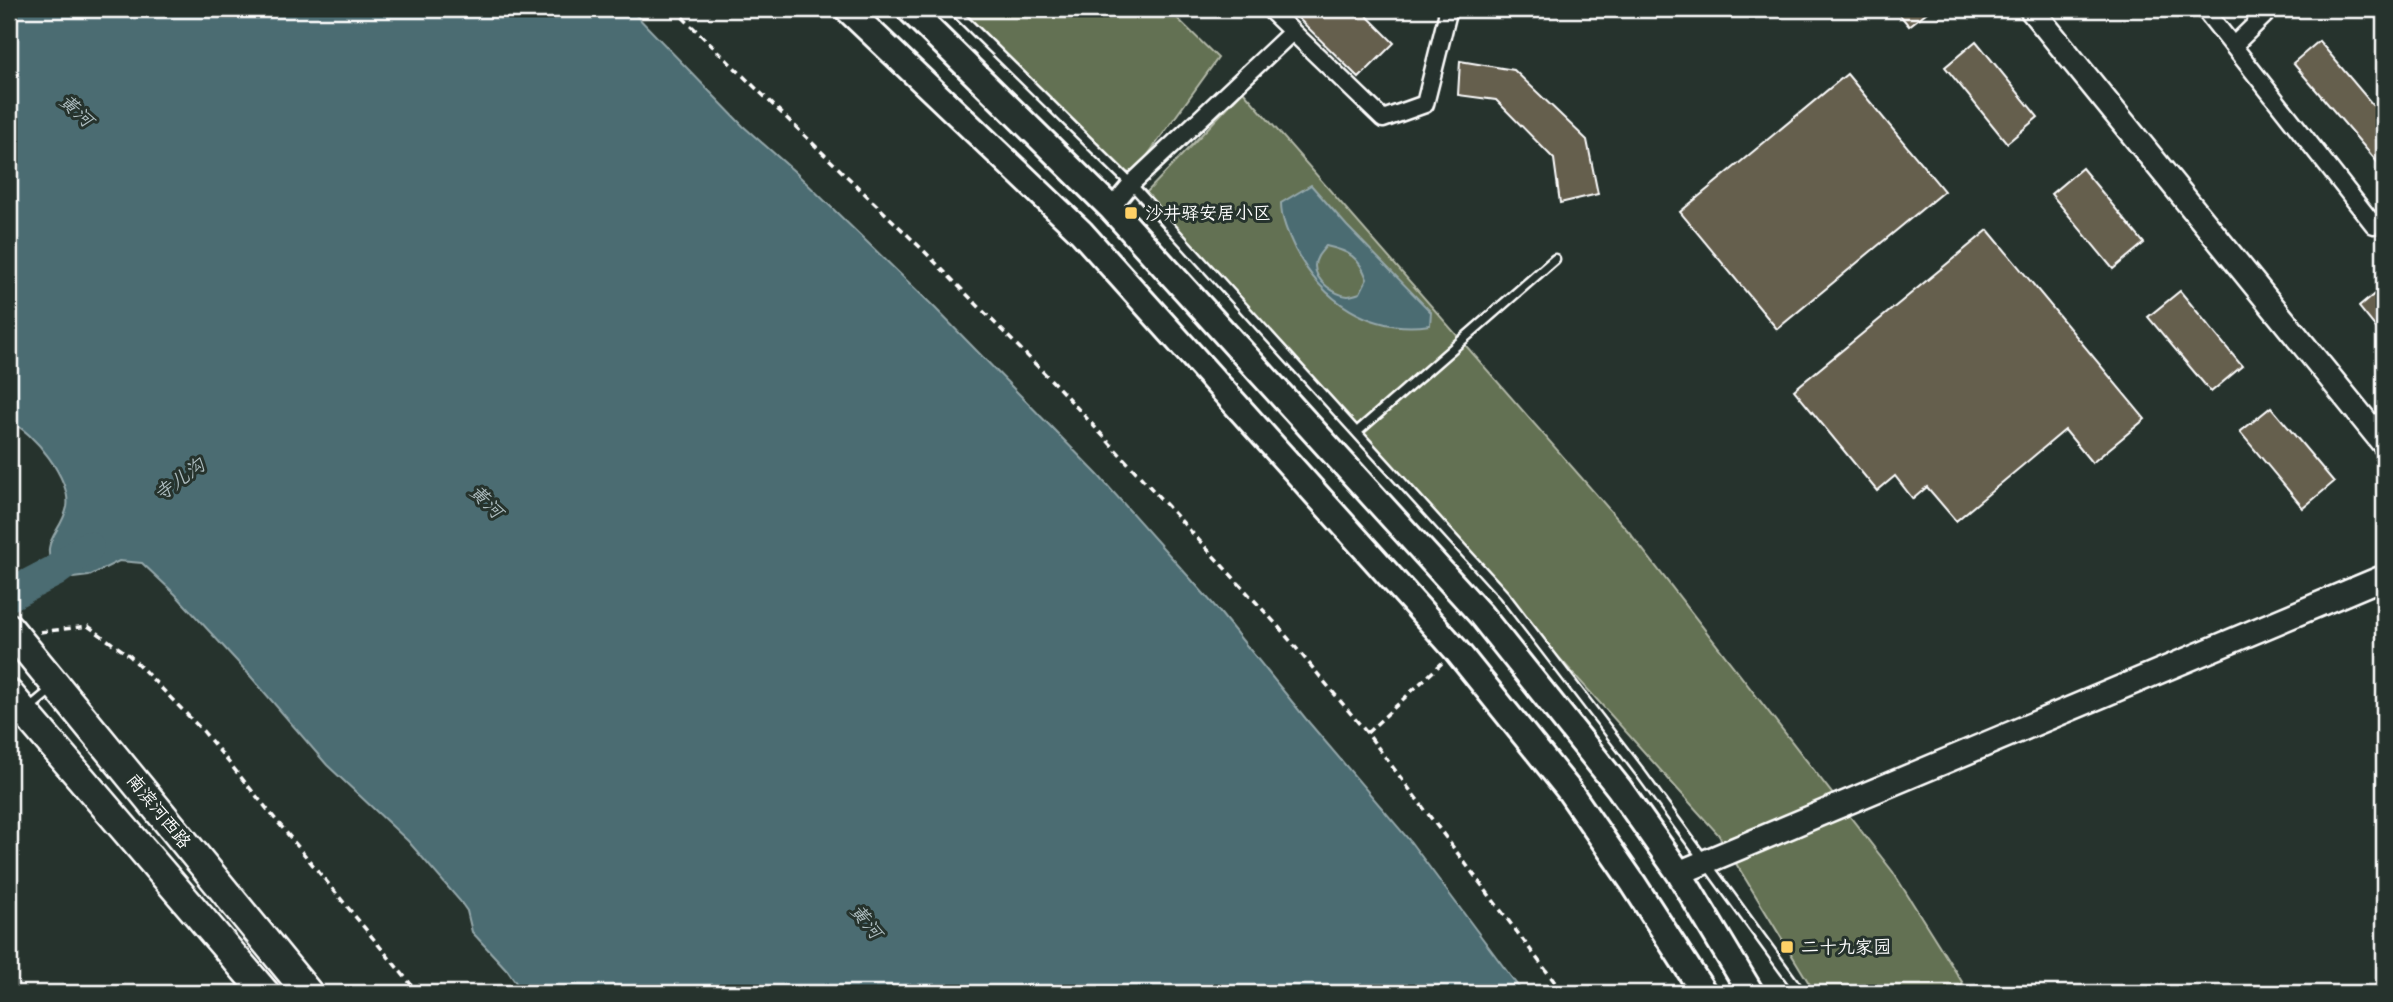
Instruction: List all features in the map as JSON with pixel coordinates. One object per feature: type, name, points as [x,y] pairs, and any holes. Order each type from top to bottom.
[{"type":"highway","name":"南滨河西路","points":[[12,632],[308,993]]},
{"type":"highway","name":"南滨河西路","points":[[14,710],[265,993]]},
{"type":"main road","points":[[847,9],[1081,232],[1456,650],[1568,789],[1704,993]]},
{"type":"main road","points":[[909,9],[1111,208],[1481,615],[1619,788],[1678,873],[1751,993]]},
{"type":"street","points":[[1269,9],[1383,119],[1425,104],[1447,9]]},
{"type":"street","points":[[2031,9],[2384,444]]},
{"type":"street","points":[[2204,9],[2374,225],[2384,216]]},
{"type":"street","points":[[2233,46],[2271,9]]},
{"type":"street","points":[[1111,208],[1131,184],[1292,32]]},
{"type":"street","points":[[1678,873],[2384,577]]},
{"type":"lane","points":[[953,9],[1131,184],[1504,595],[1639,771],[1801,993]]},
{"type":"lane","points":[[1357,432],[1555,260]]},
{"type":"lane","points":[[14,710],[56,686]]},
{"type":"path","points":[[674,9],[924,251],[1057,386],[1277,625],[1367,733],[1563,993]]},
{"type":"path","points":[[9,512],[9,536]]},
{"type":"path","points":[[12,632],[88,626],[130,656],[203,731],[418,993]]},
{"type":"path","points":[[1367,733],[1456,650]]},
{"type":"green space","points":[[957,9],[1168,9],[1218,58],[1129,181]]},
{"type":"green space","points":[[1243,91],[1629,532],[1893,872],[1969,993],[1815,993],[1718,834],[1143,196]]},
{"type":"water","name":"黄河","points":[[9,9],[630,9],[743,126],[794,171],[934,307],[1098,475],[1213,604],[1410,841],[1523,993],[523,993],[507,970],[472,932],[467,911],[460,901],[408,841],[327,765],[246,671],[175,594],[142,563],[119,561],[89,576],[73,578],[55,571],[50,561],[50,545],[64,516],[67,496],[57,471],[39,445],[19,426],[9,421]]},
{"type":"water","points":[[1311,185],[1431,312],[1430,325],[1387,324],[1368,319],[1334,298],[1306,268],[1295,249],[1287,232],[1281,203]],"holes":[[[1326,246],[1352,256],[1360,265],[1367,279],[1360,293],[1348,296],[1337,293],[1318,277],[1315,266],[1317,258]]]},
{"type":"building","points":[[1289,9],[1360,9],[1394,43],[1359,78]]},
{"type":"building","points":[[1895,9],[1931,9],[1909,26]]},
{"type":"building","points":[[1976,41],[2038,117],[2007,143],[1945,67]]},
{"type":"building","points":[[2319,41],[2384,118],[2384,170],[2293,63]]},
{"type":"building","points":[[1460,61],[1514,70],[1587,140],[1598,194],[1560,203],[1554,159],[1496,100],[1458,95]]},
{"type":"building","points":[[1847,74],[1944,191],[1777,329],[1680,212]]},
{"type":"building","points":[[2082,168],[2144,243],[2113,269],[2051,194]]},
{"type":"building","points":[[1988,230],[2145,419],[2092,463],[2065,430],[1956,521],[1927,487],[1913,499],[1895,476],[1877,491],[1794,390]]},
{"type":"building","points":[[2384,286],[2384,338],[2359,307]]},
{"type":"building","points":[[2180,291],[2242,366],[2211,392],[2148,317]]},
{"type":"building","points":[[2271,407],[2334,482],[2303,508],[2240,432]]},
{"type":"waterway","name":"寺儿沟","points":[[9,595],[55,571],[88,547]]},
{"type":"place","name":"沙井驿安居小区","points":[[1131,213]]},
{"type":"place","name":"二十九家园","points":[[1787,947]]}]
